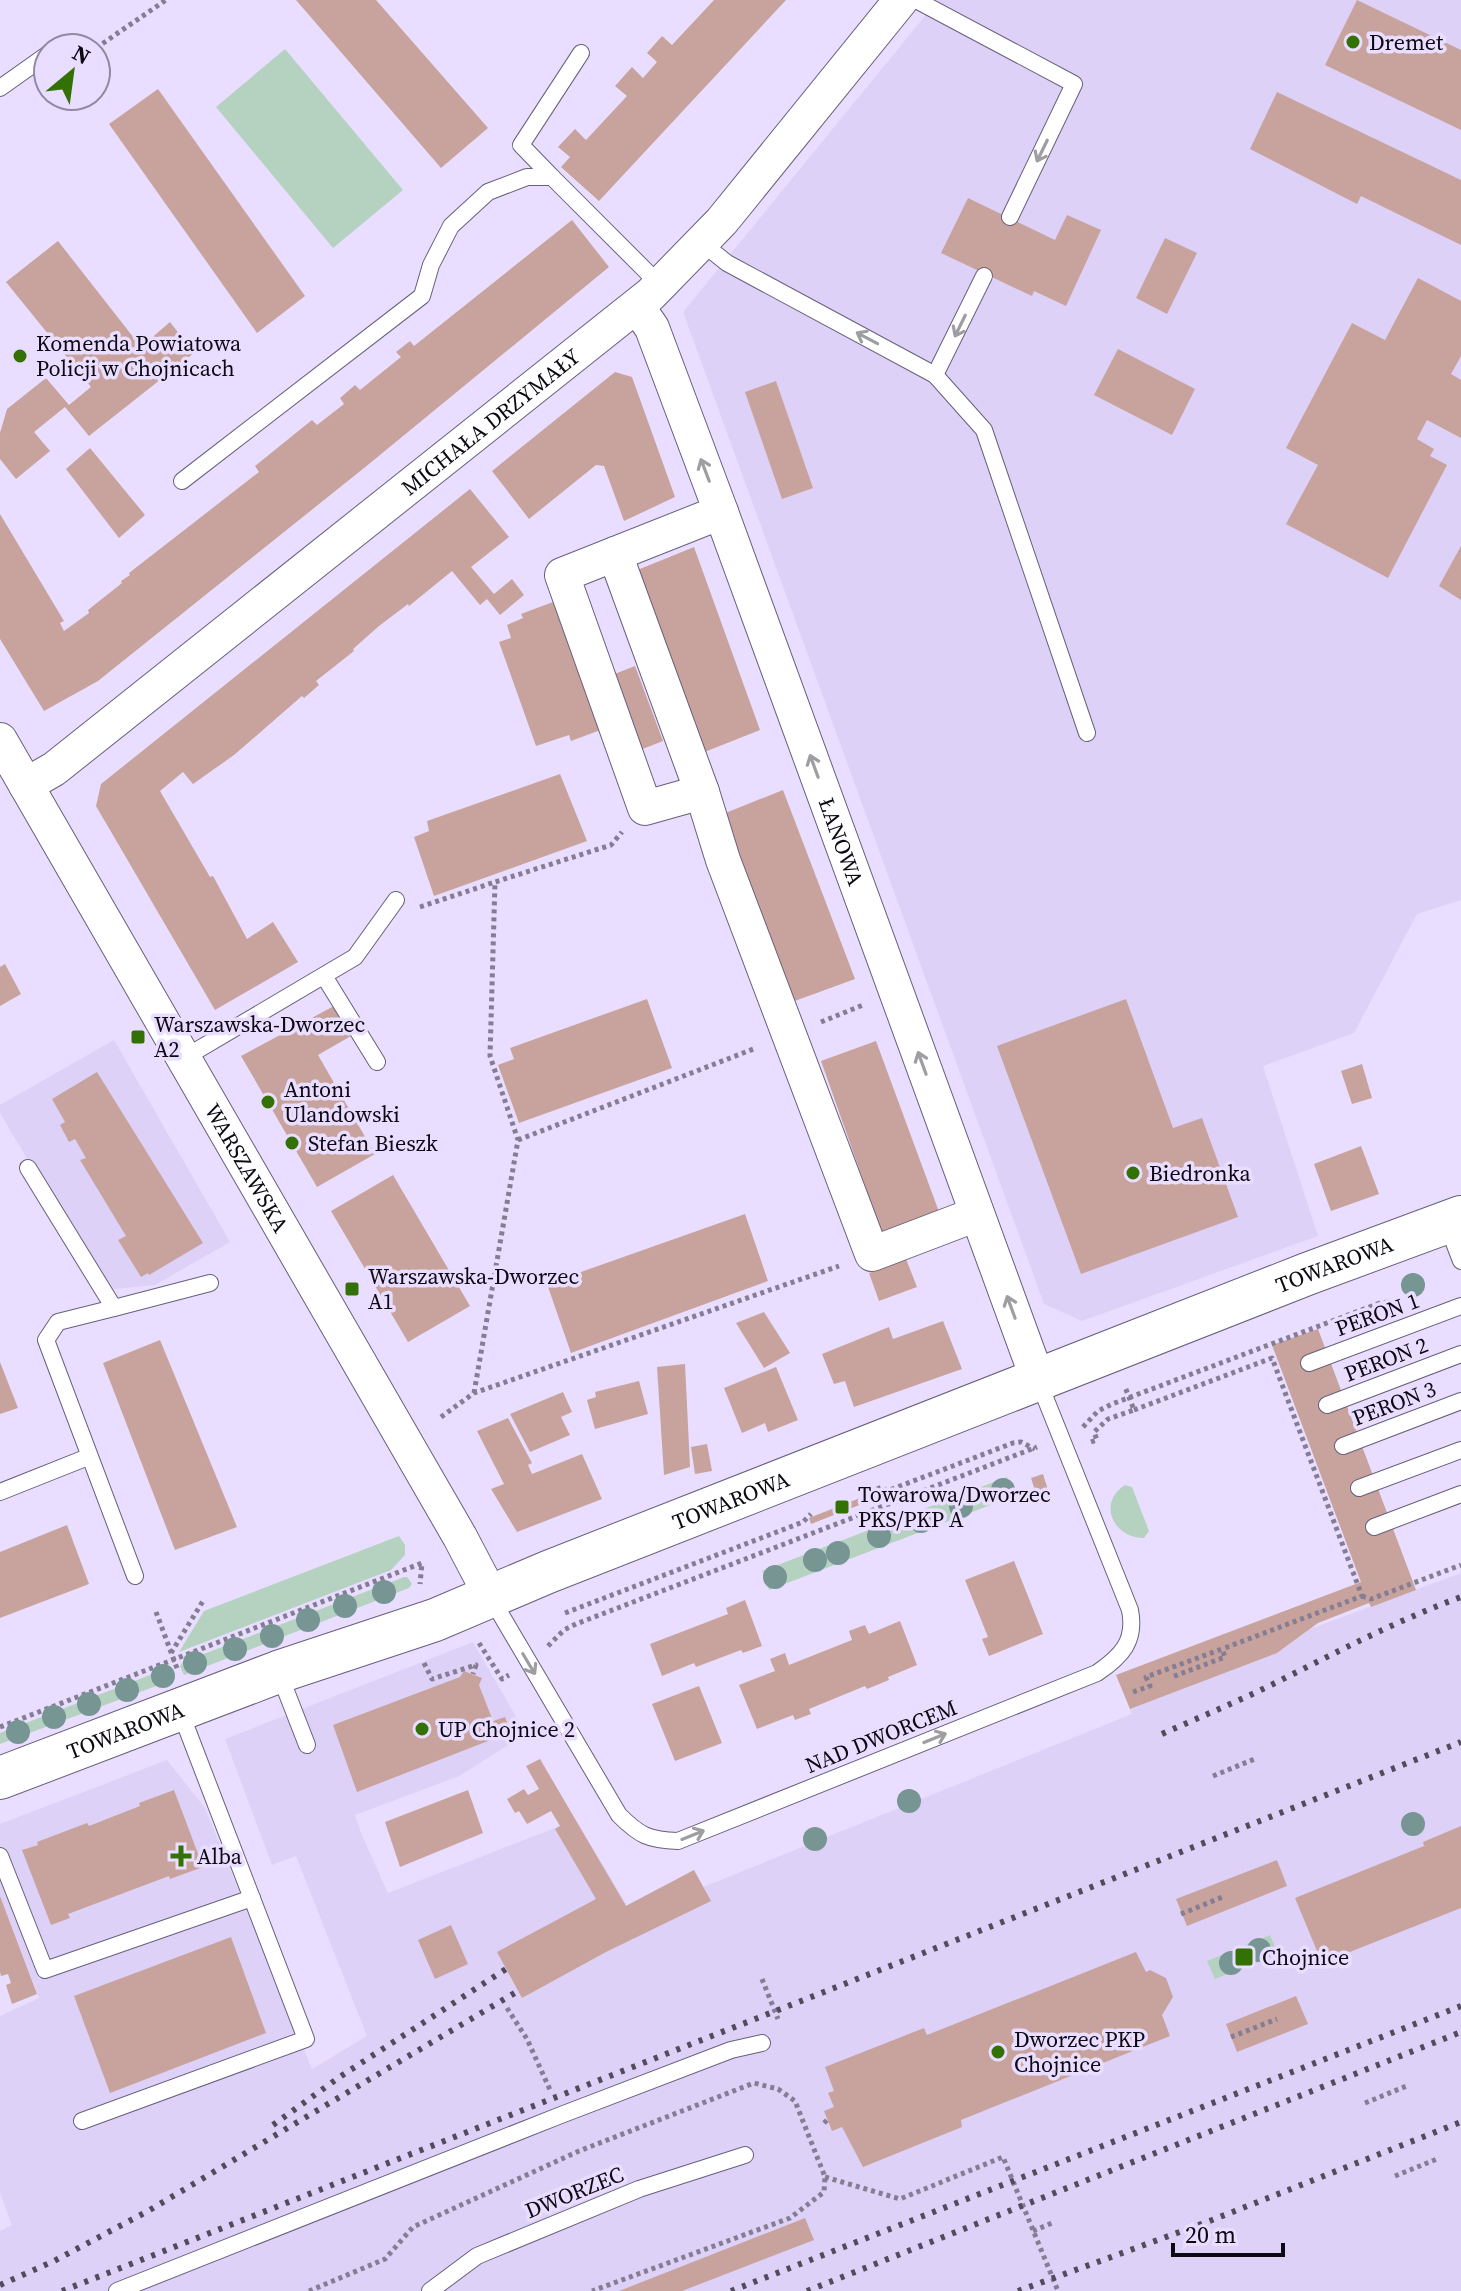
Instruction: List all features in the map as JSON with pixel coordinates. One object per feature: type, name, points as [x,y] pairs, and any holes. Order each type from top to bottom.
[{"type":"street","name":"MICHAŁA DRZYMAŁY","points":[[26,785],[66,760],[649,296],[702,243],[901,0]]},
{"type":"street","name":"ŁANOWA","points":[[649,296],[652,328],[1038,1380]]},
{"type":"street","points":[[702,792],[645,808],[562,575],[721,512]]},
{"type":"street","points":[[615,554],[702,792],[723,860],[872,1254],[977,1214]]},
{"type":"street","name":"WARSZAWSKA","points":[[0,740],[460,1537],[491,1596]]},
{"type":"street","name":"TOWAROWA","points":[[0,1778],[180,1695],[278,1672],[435,1620],[1038,1380],[1454,1219]]},
{"type":"lane","points":[[916,0],[1074,84],[1010,217]]},
{"type":"lane","points":[[581,53],[521,145],[552,177],[649,296]]},
{"type":"lane","points":[[0,88],[32,65]]},
{"type":"lane","points":[[182,481],[422,296],[431,265],[451,226],[488,192],[527,177],[552,177]]},
{"type":"lane","points":[[702,243],[727,263],[935,375],[984,430],[1087,733]]},
{"type":"lane","points":[[935,375],[984,276]]},
{"type":"lane","points":[[184,1058],[355,957],[396,900]]},
{"type":"lane","points":[[324,976],[377,1062]]},
{"type":"lane","points":[[28,1168],[114,1308]]},
{"type":"lane","points":[[1454,1219],[1461,1261]]},
{"type":"lane","points":[[135,1576],[46,1340],[58,1322],[210,1283]]},
{"type":"lane","name":"PERON 1","points":[[1309,1363],[1461,1306]]},
{"type":"lane","name":"PERON 2","points":[[1327,1405],[1461,1354]]},
{"type":"lane","name":"NAD DWORCEM","points":[[491,1596],[519,1649],[619,1815],[635,1831],[654,1840],[678,1841],[1097,1673],[1108,1666],[1129,1643],[1133,1628],[1130,1610],[1038,1380]]},
{"type":"lane","name":"PERON 3","points":[[1343,1446],[1461,1401]]},
{"type":"lane","points":[[1359,1488],[1461,1450]]},
{"type":"lane","points":[[0,1492],[88,1457]]},
{"type":"lane","points":[[1374,1527],[1461,1494]]},
{"type":"lane","points":[[278,1672],[307,1745]]},
{"type":"lane","points":[[82,2121],[306,2039],[180,1695]]},
{"type":"lane","points":[[0,1856],[45,1970],[252,1898]]},
{"type":"lane","points":[[117,2291],[561,2115],[731,2050],[762,2043]]},
{"type":"lane","name":"DWORZEC","points":[[430,2291],[477,2256],[639,2189],[745,2155]]},
{"type":"path","points":[[112,37],[166,0]]},
{"type":"path","points":[[382,920],[611,845],[645,808]]},
{"type":"path","points":[[474,1393],[518,1140],[490,1056],[495,882]]},
{"type":"path","points":[[518,1140],[870,1003]]},
{"type":"path","points":[[441,1417],[474,1393],[872,1254]]},
{"type":"path","points":[[1078,1431],[1104,1407],[1380,1303],[1396,1302]]},
{"type":"path","points":[[1084,1445],[1097,1440],[1094,1432],[1108,1419],[1272,1358],[1362,1596]]},
{"type":"path","points":[[1120,1375],[1134,1410]]},
{"type":"path","points":[[867,1493],[882,1487],[887,1491],[1013,1443],[1021,1442],[1036,1450]]},
{"type":"path","points":[[541,1654],[555,1638],[576,1624],[1047,1444]]},
{"type":"path","points":[[565,1613],[803,1522],[807,1516],[822,1510]]},
{"type":"path","points":[[0,1727],[172,1656],[422,1563],[419,1587]]},
{"type":"path","points":[[1133,1692],[1150,1686],[1146,1677],[1362,1596],[1371,1599],[1461,1565]]},
{"type":"path","points":[[172,1656],[203,1601]]},
{"type":"path","points":[[156,1612],[172,1656],[180,1695]]},
{"type":"path","points":[[470,1640],[478,1642],[502,1679]]},
{"type":"path","points":[[1172,1677],[1225,1657],[1222,1649]]},
{"type":"path","points":[[473,1674],[476,1665],[487,1654]]},
{"type":"path","points":[[421,1658],[432,1679],[476,1665]]},
{"type":"path","points":[[1213,1776],[1257,1758]]},
{"type":"path","points":[[1181,1914],[1225,1896]]},
{"type":"path","points":[[762,1979],[778,2019]]},
{"type":"path","points":[[507,2008],[527,2039],[561,2115]]},
{"type":"path","points":[[1231,2037],[1277,2019]]},
{"type":"path","points":[[1365,2103],[1409,2085]]},
{"type":"path","points":[[825,2177],[900,2199],[1003,2157],[1058,2291]]},
{"type":"path","points":[[1395,2176],[1437,2159]]},
{"type":"path","points":[[1033,2231],[1052,2223]]},
{"type":"shaded area","points":[[938,0],[1461,0],[1461,900],[1417,914],[1354,1033],[1263,1066],[1318,1236],[1082,1321],[1044,1304],[683,312]]},
{"type":"shaded area","points":[[114,1040],[230,1242],[155,1285],[105,1290],[0,1113],[0,1105]]},
{"type":"shaded area","points":[[1461,1573],[1461,2291],[0,2291],[0,2231],[12,2225],[0,2193],[0,2016],[39,1998],[0,1896],[0,1824],[167,1760],[205,1808],[312,2069],[367,2036],[296,1856],[272,1865],[225,1739],[473,1642],[526,1734],[459,1776],[355,1815],[388,1893],[577,1822],[627,1905],[694,1870],[703,1887],[1132,1714],[1130,1709],[1277,1653],[1310,1629]]},
{"type":"green space","points":[[285,49],[403,190],[333,248],[216,107]]},
{"type":"green space","points":[[1007,1477],[1014,1496],[769,1590],[762,1571]]},
{"type":"green space","points":[[1125,1485],[1132,1487],[1149,1531],[1144,1538],[1124,1532],[1112,1518],[1112,1501]]},
{"type":"green space","points":[[399,1536],[405,1545],[405,1555],[391,1570],[179,1652],[204,1611]]},
{"type":"green space","points":[[404,1577],[412,1584],[409,1588],[184,1675],[180,1666],[183,1662]]},
{"type":"green space","points":[[172,1669],[175,1679],[0,1744],[0,1733]]},
{"type":"green space","points":[[1270,1935],[1278,1954],[1215,1979],[1207,1961]]},
{"type":"building","points":[[296,0],[376,0],[488,128],[441,168]]},
{"type":"building","points":[[714,0],[786,0],[599,201],[561,167],[570,157],[558,147],[575,129],[586,140],[627,96],[615,86],[632,67],[643,78],[657,62],[647,53],[662,36],[672,45]]},
{"type":"building","points":[[1357,0],[1461,50],[1461,130],[1325,65]]},
{"type":"building","points":[[158,89],[305,296],[257,333],[109,124]]},
{"type":"building","points":[[1277,92],[1461,180],[1461,245],[1361,196],[1357,204],[1250,149]]},
{"type":"building","points":[[968,198],[1055,240],[1067,215],[1101,230],[1066,306],[1034,291],[1032,296],[941,253]]},
{"type":"building","points":[[572,220],[609,267],[98,681],[44,711],[0,639],[0,514],[64,621],[60,623],[64,631],[89,613],[88,610],[122,583],[129,573],[259,472],[255,466],[312,420],[317,425],[344,404],[340,398],[355,385],[360,390],[401,357],[396,352],[410,341],[414,346]]},
{"type":"building","points":[[1165,238],[1197,253],[1167,314],[1136,298]]},
{"type":"building","points":[[58,241],[141,347],[170,322],[194,353],[89,436],[65,407],[34,432],[50,451],[16,479],[0,459],[0,433],[7,409],[46,378],[69,405],[91,387],[6,282]]},
{"type":"building","points":[[1418,278],[1461,301],[1461,356],[1451,374],[1461,380],[1461,438],[1427,420],[1417,439],[1434,449],[1430,456],[1447,465],[1388,578],[1286,524],[1318,465],[1286,448],[1352,323],[1385,340]]},
{"type":"building","points":[[1118,349],[1195,389],[1172,435],[1094,395]]},
{"type":"building","points":[[615,372],[632,377],[675,497],[624,521],[604,466],[596,465],[529,519],[492,471]]},
{"type":"building","points":[[776,381],[813,488],[782,499],[745,392]]},
{"type":"building","points":[[90,448],[145,515],[119,538],[66,469]]},
{"type":"building","points":[[470,489],[509,537],[471,567],[494,594],[512,579],[524,595],[500,615],[487,599],[480,605],[452,571],[379,626],[316,681],[319,685],[234,755],[193,784],[183,772],[160,791],[210,877],[213,876],[247,939],[273,922],[298,962],[215,1010],[96,806],[101,784]]},
{"type":"building","points":[[1461,546],[1461,600],[1439,586]]},
{"type":"building","points":[[694,547],[760,730],[702,753],[635,571]]},
{"type":"building","points":[[553,602],[603,729],[571,741],[569,735],[536,746],[499,642],[511,638],[507,625],[523,618],[521,614]]},
{"type":"building","points":[[635,666],[663,741],[640,750],[612,675]]},
{"type":"building","points":[[560,774],[587,841],[434,896],[414,837],[429,831],[427,821]]},
{"type":"building","points":[[783,790],[855,979],[792,1002],[723,814]]},
{"type":"building","points":[[5,964],[21,994],[0,1006],[0,967]]},
{"type":"building","points":[[647,999],[672,1068],[519,1123],[498,1065],[514,1059],[510,1048]]},
{"type":"building","name":"Biedronka","points":[[1126,999],[1173,1128],[1202,1118],[1238,1217],[1081,1274],[997,1046]]},
{"type":"building","points":[[334,1006],[351,1036],[318,1055],[375,1154],[317,1187],[241,1056]]},
{"type":"building","points":[[876,1041],[942,1220],[885,1242],[821,1061]]},
{"type":"building","points":[[1362,1064],[1372,1098],[1352,1104],[1341,1071]]},
{"type":"building","points":[[97,1072],[203,1243],[141,1277],[118,1240],[126,1236],[80,1160],[86,1158],[75,1139],[69,1142],[60,1125],[65,1122],[52,1099]]},
{"type":"building","points":[[1361,1146],[1379,1194],[1331,1211],[1314,1164]]},
{"type":"building","points":[[393,1175],[470,1306],[408,1342],[331,1211]]},
{"type":"building","points":[[745,1214],[768,1281],[571,1353],[547,1284]]},
{"type":"building","points":[[906,1259],[917,1287],[879,1301],[869,1273]]},
{"type":"building","points":[[764,1312],[790,1353],[764,1368],[736,1323]]},
{"type":"building","points":[[943,1321],[962,1369],[854,1407],[845,1381],[834,1384],[822,1354],[889,1327],[893,1339]]},
{"type":"building","points":[[1318,1329],[1416,1590],[1371,1607],[1369,1603],[1318,1623],[1277,1653],[1130,1709],[1116,1675],[1361,1582],[1272,1345]]},
{"type":"building","points":[[160,1340],[237,1527],[175,1550],[103,1363]]},
{"type":"building","points":[[0,1362],[18,1408],[0,1414]]},
{"type":"building","points":[[685,1364],[690,1467],[664,1475],[657,1367]]},
{"type":"building","points":[[776,1367],[798,1420],[768,1432],[765,1423],[742,1433],[724,1388]]},
{"type":"building","points":[[639,1381],[648,1414],[595,1429],[587,1400],[596,1397],[595,1392]]},
{"type":"building","points":[[563,1392],[572,1412],[561,1417],[570,1435],[530,1452],[510,1414]]},
{"type":"building","points":[[508,1418],[532,1463],[528,1465],[532,1474],[582,1454],[602,1499],[517,1532],[491,1489],[504,1484],[477,1431]]},
{"type":"building","points":[[707,1444],[712,1471],[695,1474],[691,1447]]},
{"type":"building","points":[[1043,1474],[1049,1493],[1037,1497],[1031,1478]]},
{"type":"building","points":[[883,1489],[885,1495],[811,1524],[809,1518]]},
{"type":"building","points":[[67,1525],[89,1584],[0,1618],[0,1552]]},
{"type":"building","points":[[1014,1561],[1043,1634],[989,1656],[982,1639],[988,1637],[965,1580]]},
{"type":"building","points":[[745,1600],[762,1646],[743,1653],[741,1650],[696,1667],[694,1663],[662,1676],[650,1644],[728,1614],[726,1608]]},
{"type":"building","points":[[900,1621],[917,1665],[867,1689],[865,1686],[809,1709],[811,1714],[795,1720],[793,1715],[757,1729],[739,1685],[775,1671],[770,1659],[785,1653],[789,1665],[852,1640],[849,1631],[865,1625],[869,1634]]},
{"type":"building","name":"UP Chojnice 2","points":[[464,1671],[482,1678],[479,1685],[493,1721],[505,1717],[511,1732],[357,1792],[333,1725],[460,1677]]},
{"type":"building","points":[[699,1686],[722,1743],[675,1761],[652,1704]]},
{"type":"building","points":[[540,1759],[626,1906],[694,1870],[711,1901],[606,1952],[522,1998],[497,1952],[596,1899],[555,1829],[560,1826],[551,1811],[527,1824],[519,1811],[515,1813],[507,1799],[524,1789],[528,1795],[539,1789],[526,1766]]},
{"type":"building","points":[[174,1790],[203,1867],[170,1879],[169,1876],[68,1914],[70,1918],[51,1925],[22,1850]]},
{"type":"building","points":[[468,1790],[483,1833],[400,1867],[385,1822]]},
{"type":"building","points":[[1461,1826],[1461,1908],[1322,1963],[1295,1898],[1424,1846],[1423,1842]]},
{"type":"building","points":[[1277,1860],[1287,1886],[1187,1926],[1176,1899]]},
{"type":"building","points":[[0,1896],[37,1994],[12,2004],[6,1985],[11,1983],[8,1974],[1,1976],[0,1972]]},
{"type":"building","points":[[451,1925],[468,1964],[435,1979],[418,1940]]},
{"type":"building","points":[[231,1937],[266,2033],[110,2093],[74,1996]]},
{"type":"building","name":"Dworzec PKP Chojnice","points":[[1136,1952],[1146,1972],[1150,1970],[1166,1978],[1173,1997],[1162,2015],[1170,2036],[961,2120],[962,2127],[863,2167],[842,2127],[832,2131],[824,2111],[834,2107],[828,2093],[834,2091],[825,2067],[924,2028],[927,2035]]},
{"type":"building","points":[[1296,1996],[1308,2024],[1237,2052],[1226,2024]]},
{"type":"building","points":[[805,2218],[814,2240],[682,2291],[619,2291]]},
{"type":"railway","points":[[1162,1734],[1392,1625],[1461,1597]]},
{"type":"railway","points":[[62,2291],[1461,1742]]},
{"type":"railway","points":[[273,2125],[341,2076],[506,1969]]},
{"type":"railway","points":[[0,2285],[54,2261],[148,2211],[518,1991]]},
{"type":"railway","points":[[731,2291],[1461,2006]]},
{"type":"railway","points":[[807,2291],[1461,2032]]},
{"type":"railway","points":[[1018,2291],[1207,2222],[1461,2122]]},
{"type":"place","name":"Dremet","points":[[1353,42]]},
{"type":"place","name":"Komenda Powiatowa Policji w Chojnicach","points":[[20,356]]},
{"type":"place","name":"Warszawska-Dworzec A2","points":[[138,1037]]},
{"type":"place","name":"Antoni Ulandowski","points":[[268,1102]]},
{"type":"place","name":"Stefan Bieszk","points":[[292,1143]]},
{"type":"place","name":"Biedronka","points":[[1133,1173]]},
{"type":"place","name":"Warszawska-Dworzec A1","points":[[352,1289]]},
{"type":"place","name":"Towarowa/Dworzec PKS/PKP A","points":[[842,1507]]},
{"type":"place","name":"UP Chojnice 2","points":[[422,1729]]},
{"type":"place","name":"Alba","points":[[181,1856]]},
{"type":"place","name":"Chojnice","points":[[1244,1957]]},
{"type":"place","name":"Dworzec PKP Chojnice","points":[[998,2052]]}]
